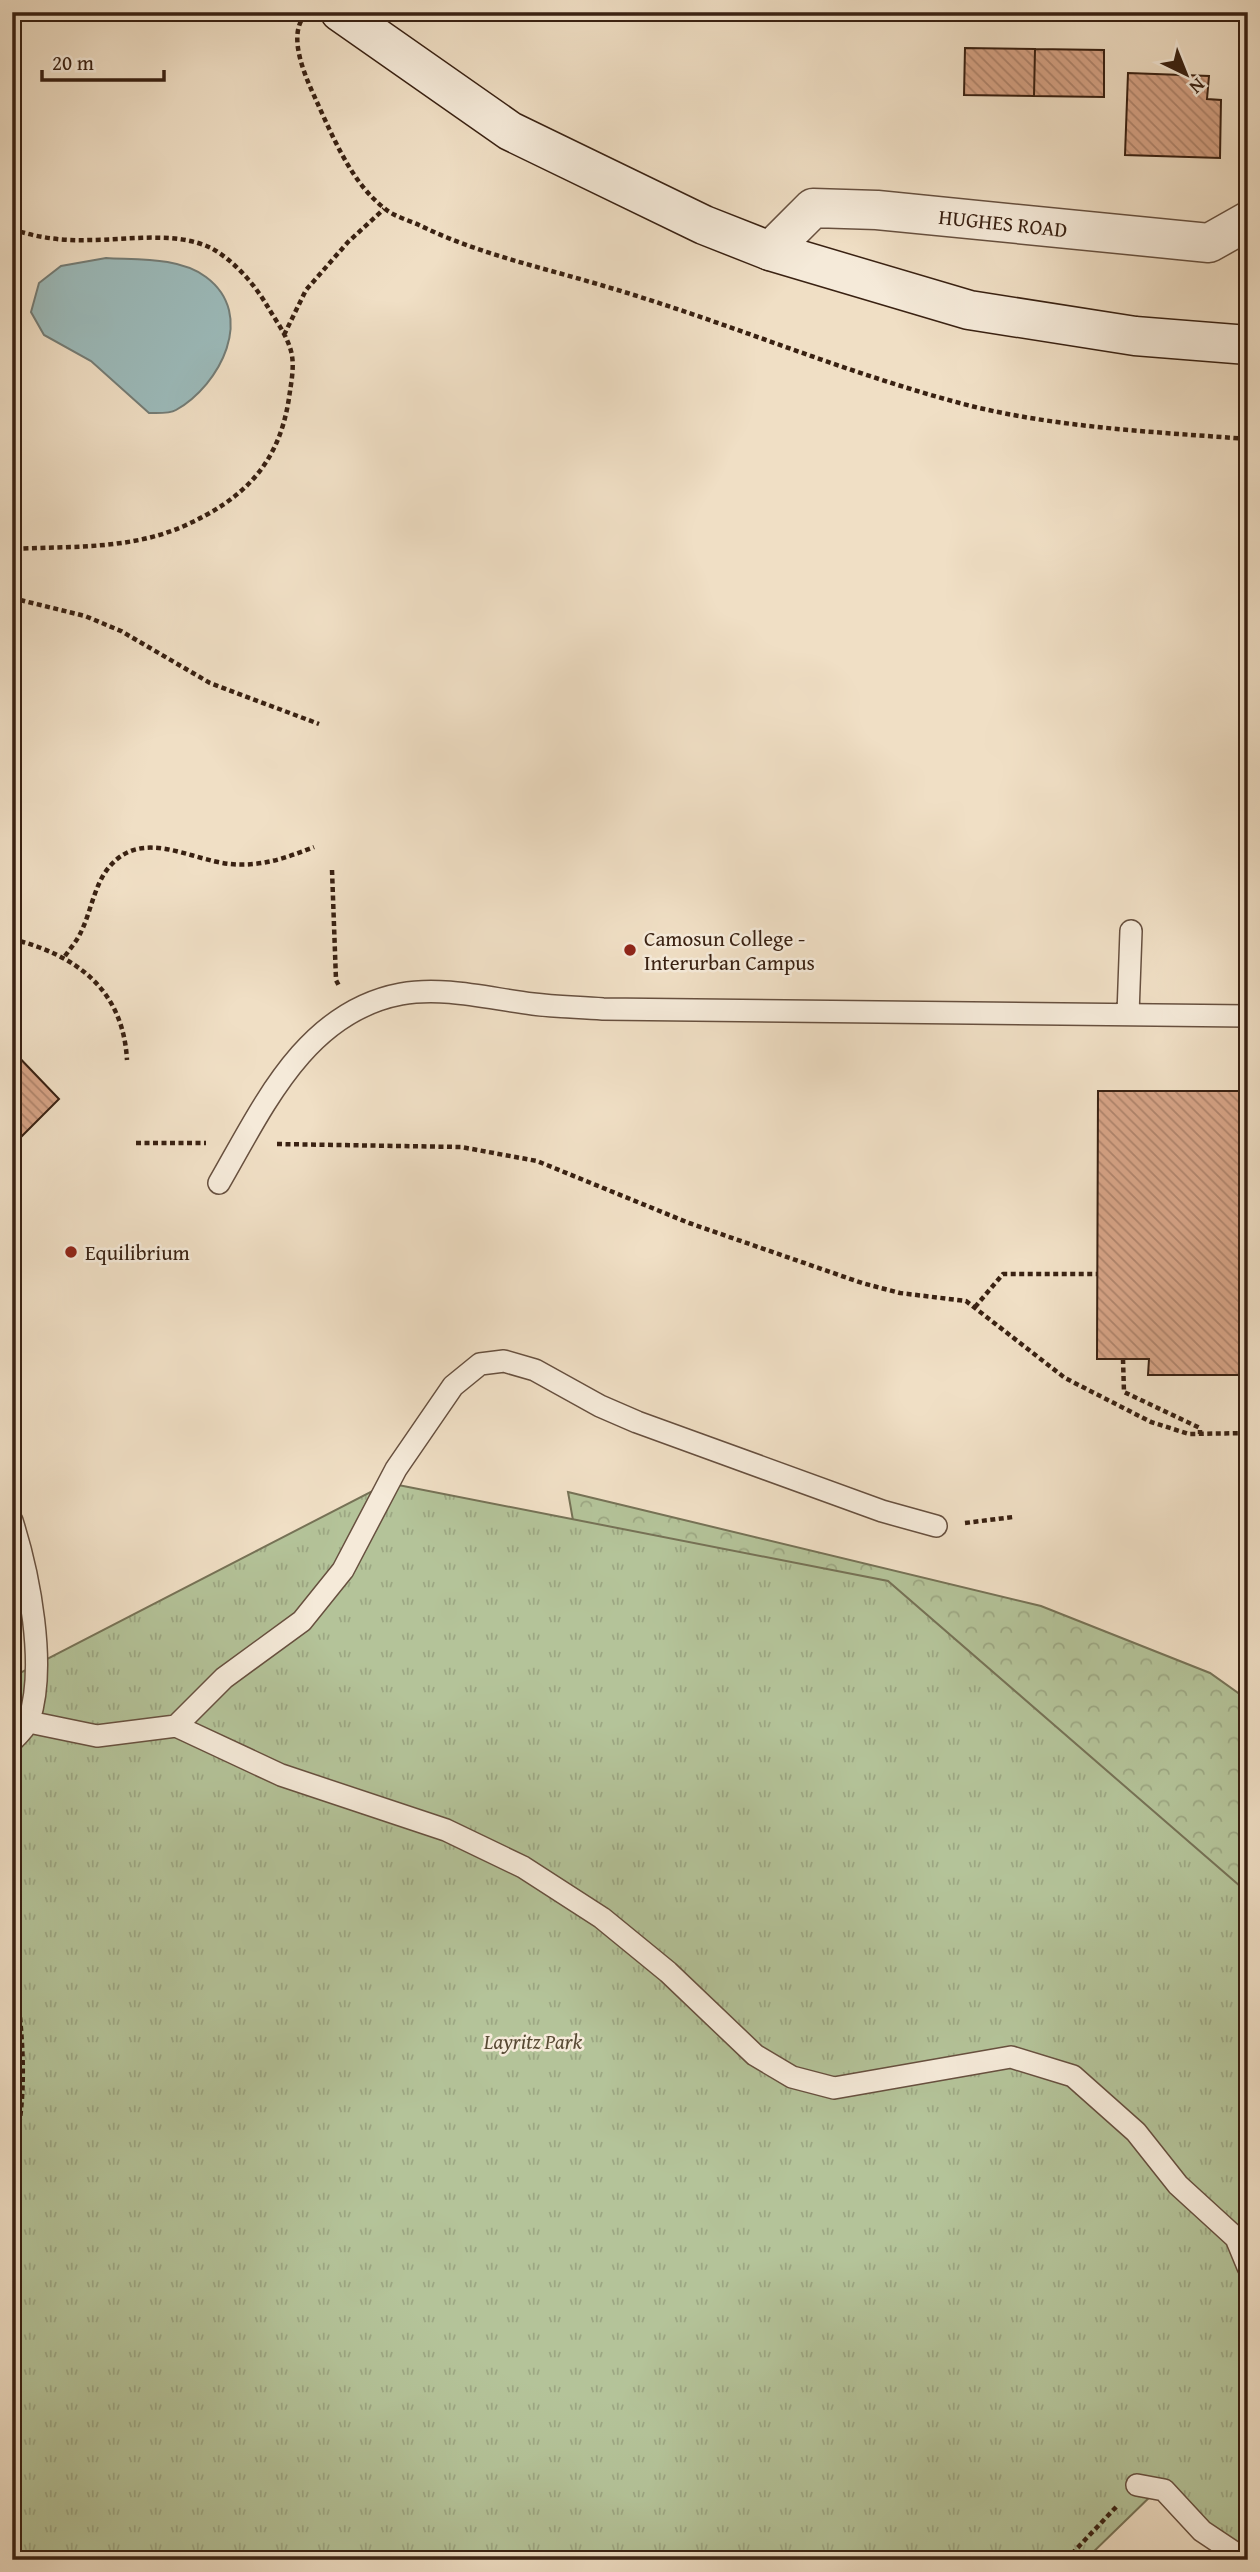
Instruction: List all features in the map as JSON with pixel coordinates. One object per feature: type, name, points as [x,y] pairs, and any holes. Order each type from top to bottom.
[{"type":"main road","points":[[340,12],[510,131],[704,225],[770,251],[969,310],[1135,336],[1248,345]]},
{"type":"main road","name":"HUGHES ROAD","points":[[770,251],[813,208],[877,210],[1209,243],[1248,221]]},
{"type":"lane","points":[[1128,1014],[1131,931]]},
{"type":"lane","points":[[219,1183],[276,1085],[318,1034],[355,1010],[401,994],[457,993],[535,1004],[603,1009],[1248,1016]]},
{"type":"lane","points":[[176,1726],[224,1678],[302,1621],[342,1570],[396,1469],[445,1397],[480,1364],[504,1361],[535,1370],[600,1406],[637,1422],[882,1511],[936,1526]]},
{"type":"lane","points":[[12,1521],[26,1566],[36,1677],[29,1722],[12,1741]]},
{"type":"lane","points":[[29,1722],[97,1736],[176,1726],[281,1776],[446,1830],[523,1867],[602,1918],[668,1972],[755,2055],[793,2077],[834,2088],[1012,2057],[1073,2076],[1136,2132],[1178,2185],[1236,2238],[1248,2267]]},
{"type":"lane","points":[[1137,2485],[1164,2490],[1202,2531],[1238,2555],[1248,2557]]},
{"type":"path","points":[[305,12],[295,33],[308,82],[332,137],[357,180],[384,209],[436,233],[508,260],[605,286],[769,340],[888,383],[974,407],[1090,426],[1248,439]]},
{"type":"path","points":[[284,335],[306,290],[348,242],[384,209]]},
{"type":"path","points":[[12,229],[54,239],[144,237],[209,247],[229,260],[250,283],[284,335],[293,360],[280,441],[266,465],[240,493],[183,527],[148,538],[110,546],[12,549]]},
{"type":"path","points":[[12,598],[85,616],[121,631],[210,683],[319,724]]},
{"type":"path","points":[[65,956],[80,935],[108,868],[122,854],[139,847],[159,847],[209,860],[256,864],[276,862],[314,847]]},
{"type":"path","points":[[332,870],[336,981]]},
{"type":"path","points":[[12,939],[65,956],[100,986],[116,1011],[126,1040],[127,1059]]},
{"type":"path","points":[[407,1147],[461,1147],[537,1161],[689,1223],[862,1283],[900,1293],[966,1301],[1065,1378],[1151,1422],[1189,1434],[1248,1433]]},
{"type":"path","points":[[975,1307],[1003,1274],[1098,1274]]},
{"type":"path","points":[[1124,1359],[1124,1392],[1200,1428],[1200,1434]]},
{"type":"path","points":[[936,1526],[1013,1517]]},
{"type":"path","points":[[12,1950],[24,2079],[19,2137],[12,2159]]},
{"type":"path","points":[[1066,2560],[1137,2485]]},
{"type":"green space","name":"Layritz Park","points":[[388,1483],[888,1581],[1248,1893],[1248,2560],[1223,2560],[1156,2491],[1085,2560],[12,2560],[12,1677]]},
{"type":"green space","points":[[568,1492],[1041,1606],[1210,1673],[1248,1700],[1248,2090],[580,1560]]},
{"type":"water","points":[[106,258],[158,261],[195,271],[206,277],[221,293],[229,310],[231,329],[227,348],[218,367],[192,399],[173,411],[149,413],[91,361],[44,335],[31,312],[39,283],[61,266]]},
{"type":"building","points":[[965,48],[1035,49],[1034,96],[964,95]]},
{"type":"building","points":[[1246,48],[1248,126],[1240,126]]},
{"type":"building","points":[[1035,49],[1104,50],[1104,97],[1034,96]]},
{"type":"building","points":[[1128,73],[1209,76],[1207,99],[1221,100],[1220,158],[1125,155]]},
{"type":"building","points":[[12,1050],[59,1099],[12,1146]]},
{"type":"building","points":[[1098,1091],[1248,1091],[1248,1375],[1148,1375],[1149,1359],[1097,1359]]},
{"type":"place","name":"Camosun College - Interurban Campus","points":[[630,950]]},
{"type":"place","name":"Equilibrium","points":[[71,1252]]}]
